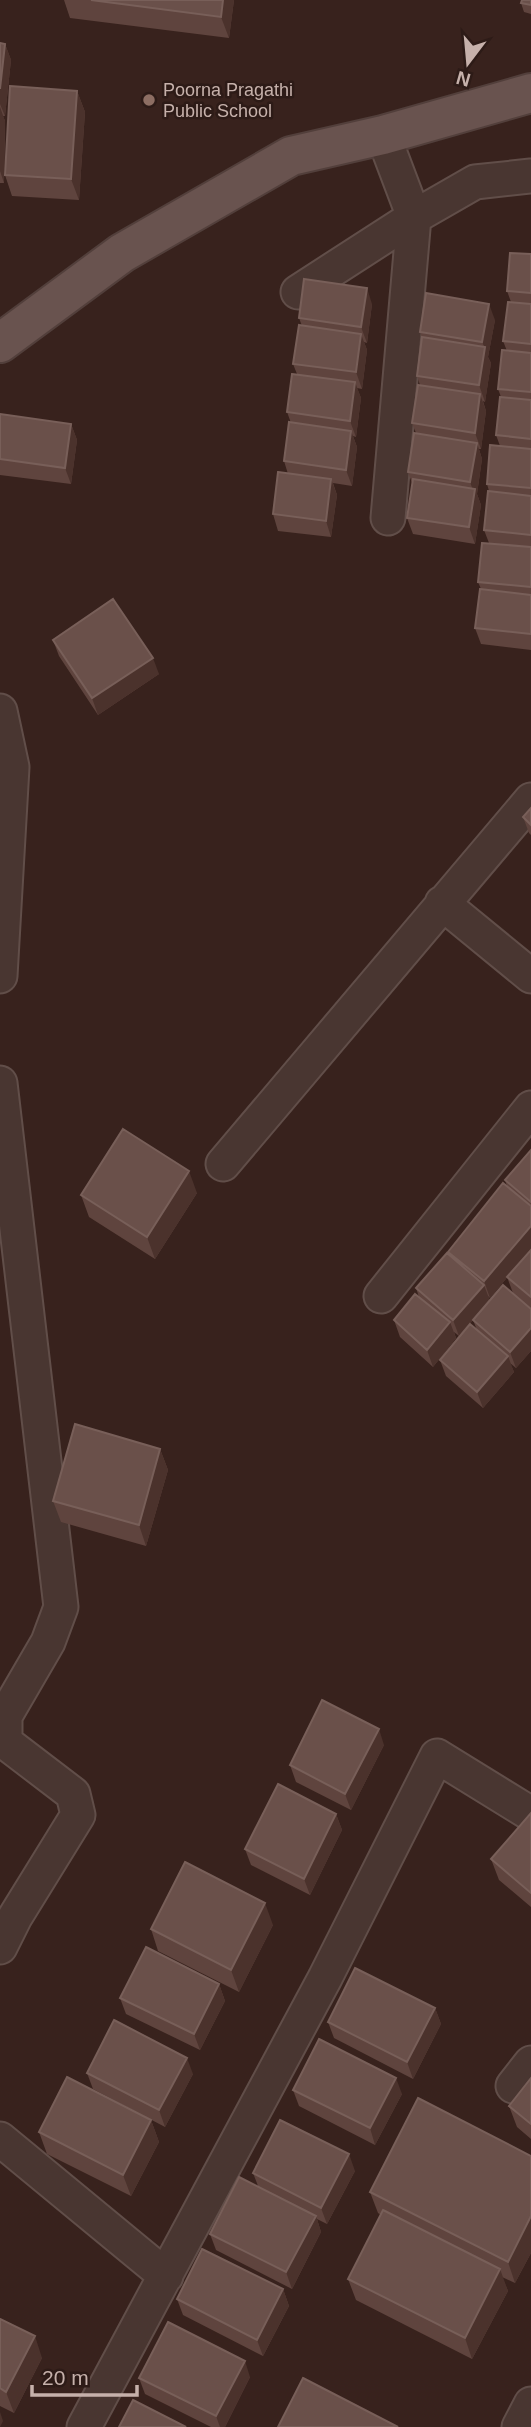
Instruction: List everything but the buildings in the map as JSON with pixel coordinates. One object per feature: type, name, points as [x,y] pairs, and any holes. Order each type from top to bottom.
[{"type":"main road","points":[[0,343],[122,253],[291,156],[383,135],[531,93]]},
{"type":"street","points":[[383,135],[414,217],[388,517]]},
{"type":"street","points":[[298,292],[414,217],[474,182],[531,176]]},
{"type":"street","points":[[0,711],[12,767],[0,976]]},
{"type":"street","points":[[223,1164],[531,800]]},
{"type":"street","points":[[442,903],[531,976]]},
{"type":"street","points":[[0,1083],[61,1607],[48,1642],[5,1716],[5,1742],[73,1794],[78,1815],[15,1917],[0,1947]]},
{"type":"street","points":[[381,1296],[531,1108]]},
{"type":"street","points":[[84,2427],[325,1978],[437,1756],[531,1814]]},
{"type":"street","points":[[0,2139],[166,2276]]},
{"type":"street","points":[[519,2427],[531,2404]]},
{"type":"place","name":"Poorna Pragathi Public School","points":[[149,100]]}]
